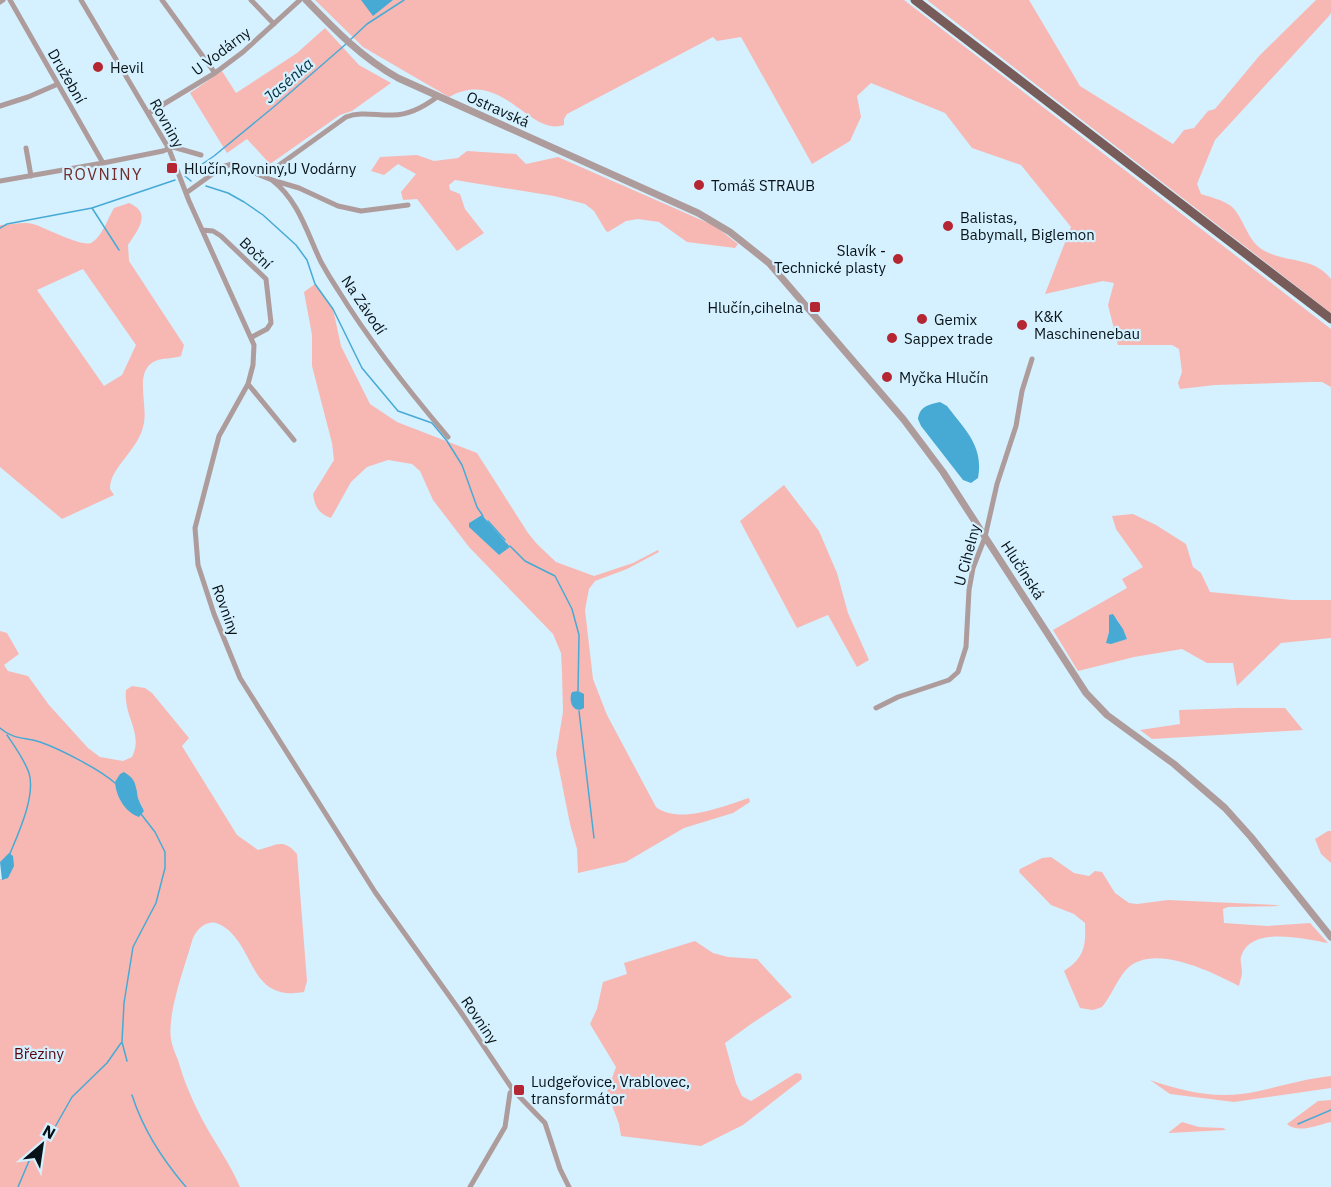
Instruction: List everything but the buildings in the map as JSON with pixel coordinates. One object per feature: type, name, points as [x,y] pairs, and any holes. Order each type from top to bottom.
[{"type":"main road","points":[[915,0],[1331,319]]},
{"type":"street","name":"Družební","points":[[9,0],[103,163]]},
{"type":"street","name":"Rovniny","points":[[81,0],[169,148],[202,230],[252,337],[255,350],[248,384],[219,436],[195,528],[198,565],[214,614],[240,678],[306,786],[396,923],[460,1011],[513,1090],[545,1123],[563,1177],[569,1187]]},
{"type":"street","points":[[162,0],[214,73]]},
{"type":"street","points":[[251,0],[274,24]]},
{"type":"street","name":"U Vodárny","points":[[149,113],[214,73],[243,52],[300,0]]},
{"type":"street","name":"Ostravská","points":[[306,0],[367,59],[398,78],[698,213]]},
{"type":"street","points":[[0,106],[58,84]]},
{"type":"street","points":[[264,176],[346,117],[362,114],[401,114],[437,97]]},
{"type":"street","points":[[0,181],[103,163],[173,147],[201,155]]},
{"type":"street","points":[[26,148],[31,176]]},
{"type":"street","name":"Na Závodí","points":[[186,193],[230,164],[299,188],[338,206],[361,211],[408,205]]},
{"type":"street","name":"Na Závodí","points":[[272,180],[294,205],[310,234],[321,261],[352,313],[411,393],[448,437]]},
{"type":"street","name":"Hlučínská","points":[[698,213],[742,240],[777,272],[923,443],[1086,693],[1107,715],[1174,764],[1226,808],[1331,937]]},
{"type":"street","name":"Boční","points":[[202,230],[213,231],[220,236],[266,279],[271,323],[267,329],[252,337]]},
{"type":"street","name":"U Cihelny","points":[[876,708],[949,680],[958,672],[966,647],[971,578],[1016,426],[1022,391],[1032,359]]},
{"type":"street","points":[[248,384],[294,440]]},
{"type":"street","points":[[470,1187],[505,1127],[510,1093],[513,1090]]},
{"type":"green space","points":[[315,0],[904,0],[1331,329],[1331,387],[1322,382],[1311,382],[1215,385],[1180,389],[1178,383],[1182,372],[1179,349],[1172,345],[1118,345],[1108,305],[1114,283],[1103,281],[1045,294],[1071,227],[1021,165],[972,148],[945,113],[871,83],[857,96],[861,117],[850,141],[812,164],[741,37],[717,41],[713,37],[567,114],[564,125],[551,126],[499,96],[484,90],[468,90],[449,97],[363,47]]},
{"type":"green space","points":[[927,0],[1029,0],[1080,86],[1173,144],[1184,130],[1194,128],[1208,111],[1215,109],[1260,55],[1316,0],[1331,0],[1329,16],[1215,140],[1197,184],[1201,194],[1220,200],[1235,210],[1251,238],[1260,248],[1324,271],[1331,279],[1331,313]]},
{"type":"green space","points":[[325,28],[359,65],[391,83],[270,164],[247,139],[227,153],[190,93],[222,71],[236,93],[297,53]]},
{"type":"green space","points":[[467,151],[516,154],[526,164],[558,157],[715,226],[738,244],[735,248],[687,242],[659,222],[638,219],[626,221],[608,232],[594,211],[585,204],[554,196],[455,180],[449,185],[450,190],[460,194],[465,209],[484,233],[457,251],[417,199],[403,200],[401,192],[416,174],[398,164],[384,175],[371,171],[380,157],[417,155],[434,161],[458,158]]},
{"type":"green space","points":[[129,203],[140,212],[141,222],[128,245],[129,261],[184,345],[181,356],[154,362],[144,373],[144,423],[137,442],[119,465],[111,481],[110,489],[114,495],[62,519],[0,467],[0,225],[29,223],[71,240],[91,243],[102,232],[114,208]],"holes":[[[83,269],[136,345],[122,375],[104,386],[37,290]]]},
{"type":"green space","points":[[315,284],[333,309],[341,346],[370,404],[397,422],[477,453],[528,533],[556,562],[594,576],[633,563],[658,550],[659,552],[627,569],[595,581],[589,589],[585,610],[593,679],[607,715],[656,807],[666,812],[689,814],[715,809],[749,798],[750,802],[733,813],[684,828],[626,862],[578,873],[577,849],[556,754],[563,712],[562,672],[561,653],[553,634],[469,547],[433,500],[420,471],[412,464],[388,460],[367,467],[351,482],[331,518],[320,512],[316,506],[313,494],[334,460],[332,443],[312,366],[312,335],[304,292]],"holes":[[[482,515],[507,543],[499,555],[470,527],[469,523]]]},
{"type":"green space","points":[[784,485],[819,531],[837,573],[848,613],[869,660],[857,667],[828,615],[797,628],[740,521]]},
{"type":"green space","points":[[1133,514],[1186,544],[1193,567],[1201,573],[1210,592],[1292,600],[1331,600],[1331,638],[1281,643],[1237,686],[1233,663],[1207,663],[1182,649],[1134,657],[1078,671],[1053,630],[1127,588],[1122,579],[1143,567],[1116,529],[1112,516]],"holes":[[[1109,615],[1117,619],[1127,639],[1107,643]]]},
{"type":"green space","name":"Březiny","points":[[0,631],[7,633],[19,654],[4,665],[8,671],[28,676],[49,705],[88,748],[100,757],[123,761],[132,757],[136,740],[127,708],[126,690],[132,686],[145,688],[152,693],[189,738],[182,746],[237,835],[258,850],[283,844],[297,854],[307,981],[304,992],[285,993],[272,988],[262,980],[231,933],[219,924],[210,923],[202,926],[194,937],[177,990],[172,1017],[171,1042],[188,1090],[240,1187],[0,1187],[0,879],[6,879],[0,862]],"holes":[[[115,782],[136,794],[144,811],[121,802]]]},
{"type":"green space","points":[[1285,708],[1303,730],[1152,739],[1140,730],[1180,724],[1179,710]]},
{"type":"green space","points":[[1331,831],[1331,863],[1321,854],[1315,839]]},
{"type":"green space","points":[[1051,857],[1074,873],[1089,876],[1095,871],[1102,872],[1115,893],[1129,903],[1168,900],[1280,906],[1228,907],[1223,909],[1224,923],[1267,926],[1310,923],[1328,943],[1280,936],[1257,940],[1248,945],[1241,956],[1242,974],[1239,986],[1181,962],[1150,959],[1136,962],[1125,971],[1102,1007],[1093,1010],[1080,1008],[1064,971],[1080,956],[1085,939],[1085,923],[1074,914],[1051,905],[1019,872],[1020,869],[1042,858]]},
{"type":"green space","points":[[695,941],[713,953],[728,957],[757,959],[792,997],[725,1043],[742,1096],[751,1101],[796,1073],[801,1074],[802,1079],[743,1125],[701,1146],[621,1136],[607,1092],[616,1067],[590,1024],[597,1009],[603,982],[627,974],[624,963]]},
{"type":"green space","points":[[1331,1076],[1331,1088],[1234,1102],[1170,1094],[1150,1080],[1195,1092],[1230,1095]]},
{"type":"green space","points":[[1331,1100],[1331,1122],[1302,1129],[1287,1124],[1318,1101]]},
{"type":"green space","points":[[1182,1122],[1199,1127],[1226,1130],[1168,1133]]},
{"type":"water","points":[[361,0],[393,0],[373,16]]},
{"type":"water","points":[[940,402],[947,406],[976,447],[978,478],[971,483],[963,480],[918,419],[928,405]]},
{"type":"water","points":[[482,515],[510,547],[499,555],[469,527],[469,523]]},
{"type":"water","points":[[1113,614],[1127,639],[1111,644],[1106,643],[1109,632],[1109,615]]},
{"type":"water","points":[[578,691],[584,694],[584,708],[580,710],[572,706],[571,699],[572,692]]},
{"type":"water","points":[[124,772],[132,778],[136,786],[144,811],[139,817],[126,808],[117,793],[115,782]]},
{"type":"water","points":[[9,853],[13,856],[14,866],[8,878],[2,880],[0,862]]},
{"type":"waterway","name":"Jasénka","points":[[350,40],[367,24],[404,0]]},
{"type":"waterway","name":"Jasénka","points":[[185,176],[214,156],[346,44]]},
{"type":"waterway","name":"Jasénka","points":[[185,176],[191,181]]},
{"type":"waterway","name":"Jasénka","points":[[0,228],[7,224],[92,208],[175,180]]},
{"type":"waterway","points":[[206,186],[228,193],[244,202],[263,215],[296,245],[307,260],[315,284],[333,309],[362,368],[398,411],[432,423],[447,441],[462,465],[477,507],[483,516]]},
{"type":"waterway","points":[[92,208],[119,250]]},
{"type":"waterway","points":[[488,521],[505,540]]},
{"type":"waterway","points":[[510,546],[525,561],[555,576],[572,609],[579,635],[578,691]]},
{"type":"waterway","points":[[579,711],[594,838]]},
{"type":"waterway","points":[[0,728],[15,736],[40,742],[68,754],[115,783]]},
{"type":"waterway","points":[[7,735],[25,763],[31,782],[25,815],[9,856]]},
{"type":"waterway","points":[[127,1061],[122,1042],[124,1003],[133,947],[156,903],[165,868],[165,852],[155,832],[141,814]]},
{"type":"waterway","points":[[18,1187],[29,1161],[55,1127],[72,1097],[107,1063],[121,1043]]},
{"type":"waterway","points":[[132,1095],[154,1144],[186,1187]]},
{"type":"waterway","points":[[1298,1124],[1331,1110]]},
{"type":"place","name":"Hevil","points":[[98,67]]},
{"type":"place","name":"Hlučín,Rovniny,U Vodárny","points":[[172,168]]},
{"type":"place","name":"Tomáš STRAUB","points":[[699,185]]},
{"type":"place","name":"Balistas, Babymall, Biglemon","points":[[948,226]]},
{"type":"place","name":"Slavík - Technické plasty","points":[[898,259]]},
{"type":"place","name":"Hlučín,cihelna","points":[[815,307]]},
{"type":"place","name":"Gemix","points":[[922,319]]},
{"type":"place","name":"K&K Maschinenebau","points":[[1022,325]]},
{"type":"place","name":"Sappex trade","points":[[892,338]]},
{"type":"place","name":"Myčka Hlučín","points":[[887,377]]},
{"type":"place","name":"Ludgeřovice, Vrablovec, transformátor","points":[[519,1090]]},
{"type":"district","name":"ROVNINY","points":[[103,174]]}]
